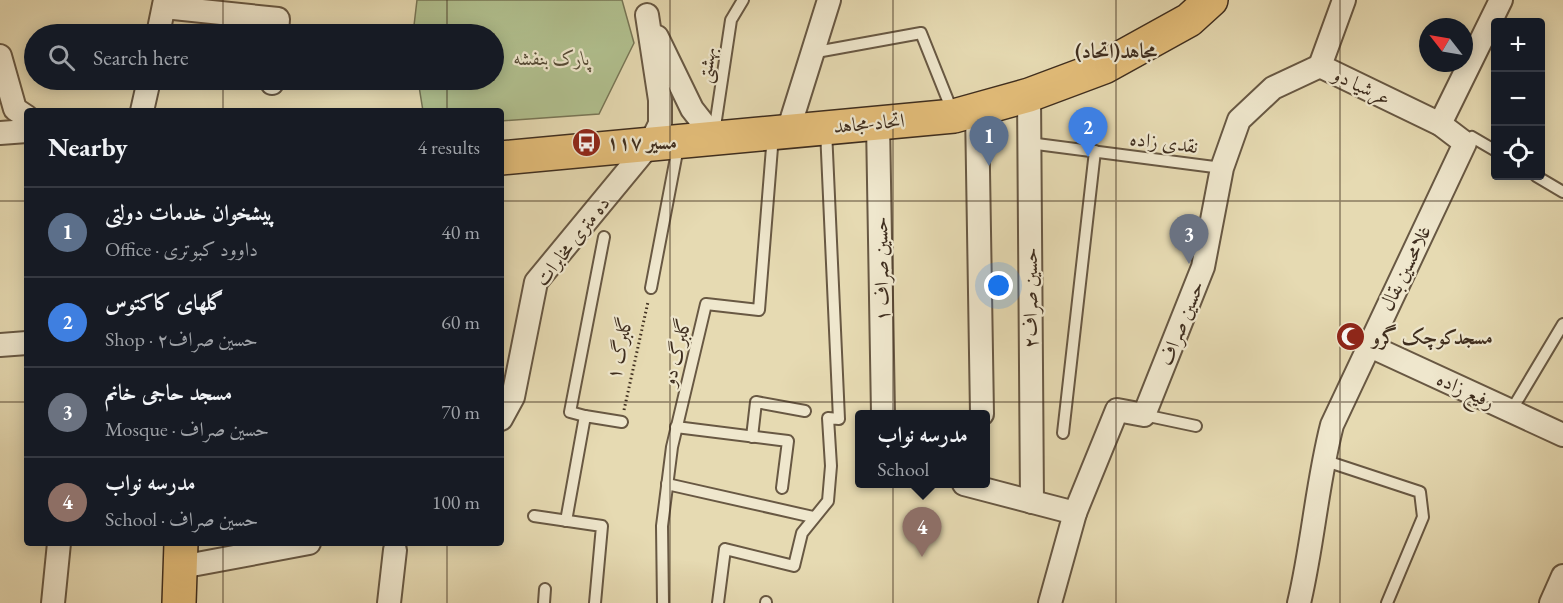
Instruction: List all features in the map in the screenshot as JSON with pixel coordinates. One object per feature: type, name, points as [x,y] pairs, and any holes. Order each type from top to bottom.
[{"type":"main road","name":"اتحاد-مجاهد","points":[[504,158],[966,113],[1029,95],[1104,67],[1190,20],[1211,0]]},
{"type":"main road","points":[[179,603],[181,555]]},
{"type":"street","points":[[781,131],[829,0]]},
{"type":"street","name":"عرشیا دو","points":[[1344,0],[1320,66],[1440,124],[1465,143]]},
{"type":"street","points":[[1440,124],[1501,0]]},
{"type":"street","points":[[160,24],[164,4],[278,19],[277,24]]},
{"type":"street","points":[[644,7],[692,109],[714,137]]},
{"type":"street","name":"ده متری مخابرات","points":[[504,414],[513,397],[536,282],[665,142],[660,124],[660,100],[644,7]]},
{"type":"street","points":[[0,56],[15,109],[24,115]]},
{"type":"street","name":"حسین صراف","points":[[1144,416],[1203,267],[1222,168],[1239,120],[1273,88],[1320,66]]},
{"type":"street","points":[[143,108],[147,90]]},
{"type":"street","name":"حسین صراف۲","points":[[1029,95],[1032,501]]},
{"type":"street","points":[[966,113],[982,410]]},
{"type":"street","name":"حسین صراف ۱","points":[[878,123],[883,410]]},
{"type":"street","points":[[0,133],[24,131]]},
{"type":"street","name":"غلامحسین بقال","points":[[1299,603],[1311,549],[1323,460],[1332,425],[1465,143]]},
{"type":"street","points":[[0,345],[24,343]]},
{"type":"street","name":"رفیع زاده","points":[[1370,346],[1563,435]]},
{"type":"street","points":[[1050,603],[1075,513],[1116,410],[1144,416]]},
{"type":"street","points":[[986,488],[1075,513]]},
{"type":"street","points":[[53,603],[59,546]]},
{"type":"street","points":[[181,555],[277,546]]},
{"type":"street","points":[[389,603],[395,550]]},
{"type":"street","points":[[1551,603],[1563,576]]},
{"type":"lane","name":"بهشتی","points":[[714,137],[731,20],[743,0]]},
{"type":"lane","points":[[811,53],[921,33],[966,113]]},
{"type":"lane","points":[[718,603],[725,549],[794,566],[802,533],[828,501],[831,466],[828,418],[838,419],[825,127]]},
{"type":"lane","name":"گلبرگ دو","points":[[663,603],[662,526],[667,484],[676,427],[706,304],[759,310],[781,131]]},
{"type":"lane","points":[[1465,143],[1472,137],[1491,148]]},
{"type":"lane","points":[[651,288],[665,142]]},
{"type":"lane","name":"نقدی زاده","points":[[1029,143],[1222,168]]},
{"type":"lane","points":[[1063,433],[1095,151]]},
{"type":"lane","points":[[1543,180],[1563,192]]},
{"type":"lane","points":[[604,237],[570,412],[622,422]]},
{"type":"lane","points":[[1511,411],[1563,324]]},
{"type":"lane","points":[[752,437],[756,402],[805,411]]},
{"type":"lane","points":[[566,521],[585,416]]},
{"type":"lane","points":[[1144,416],[1196,426]]},
{"type":"lane","points":[[676,427],[788,441],[782,488]]},
{"type":"lane","points":[[1323,460],[1420,492],[1423,517],[1387,603]]},
{"type":"lane","points":[[667,484],[813,517]]},
{"type":"lane","points":[[534,516],[602,526],[595,603]]},
{"type":"lane","points":[[544,603],[545,589]]},
{"type":"path","name":"گلبرگ ۱","points":[[622,422],[651,288]]},
{"type":"green space","name":"پارک بنفشه","points":[[417,0],[622,0],[634,43],[599,114],[504,121],[504,108],[423,108],[420,90],[504,90],[504,24],[414,24]]},
{"type":"place","name":"مسیر ۱۱۷","points":[[586,142]]},
{"type":"place","name":"گلهای کاکتوس","points":[[1088,157]]},
{"type":"place","name":"پیشخوان خدمات دولتی","points":[[989,166]]},
{"type":"place","name":"مسجد حاجی خانم","points":[[1189,264]]},
{"type":"place","name":"مسجدکوچک گرو","points":[[1351,337]]},
{"type":"place","name":"مدرسه نواب","points":[[922,557]]},
{"type":"district","name":"مجاهد(اتحاد)","points":[[1116,51]]}]
